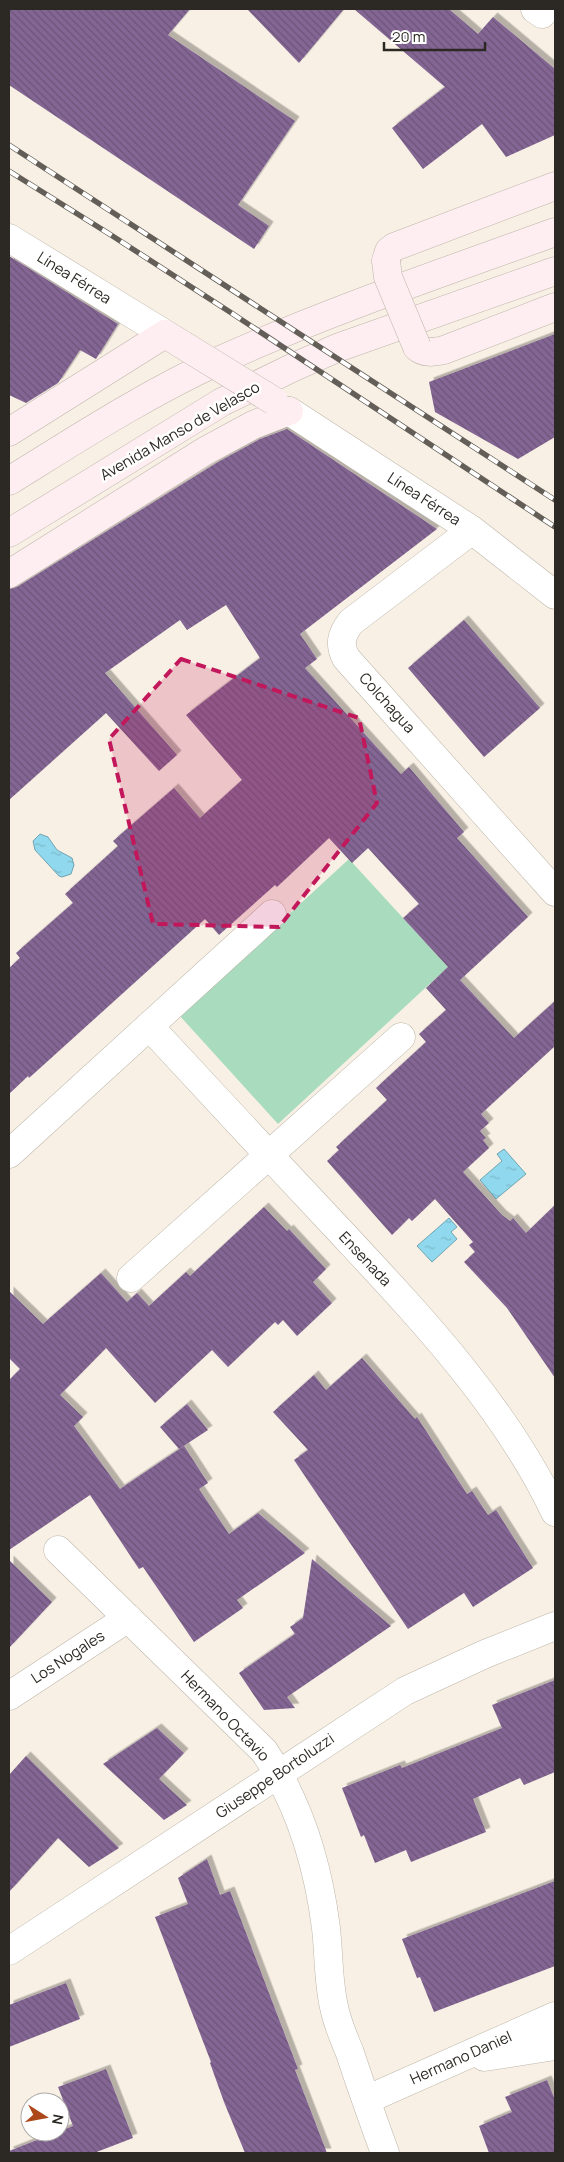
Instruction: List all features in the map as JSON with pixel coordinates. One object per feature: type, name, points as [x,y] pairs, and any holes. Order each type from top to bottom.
[{"type":"main road","points":[[555,186],[394,247],[389,251],[386,261],[388,277],[416,347],[422,351],[444,350],[555,307]]},
{"type":"main road","points":[[9,481],[131,405],[214,363],[312,321],[555,232]]},
{"type":"main road","name":"Avenida Manso de Velasco","points":[[9,533],[222,402],[294,367],[337,348],[555,272]]},
{"type":"main road","points":[[9,432],[174,340],[281,406],[253,425],[205,451],[9,574]]},
{"type":"street","name":"Línea Férrea","points":[[9,238],[174,340]]},
{"type":"street","name":"Línea Férrea","points":[[281,406],[472,530],[555,594]]},
{"type":"street","name":"Colchagua","points":[[472,530],[350,622],[341,639],[341,648],[346,658],[555,892]]},
{"type":"street","points":[[9,1154],[272,914]]},
{"type":"street","name":"Ensenada","points":[[149,1026],[386,1281],[456,1361],[512,1437],[543,1486],[555,1512]]},
{"type":"street","points":[[131,1278],[401,1038]]},
{"type":"street","name":"Hermano Octavio","points":[[58,1550],[264,1751],[279,1774],[293,1802],[308,1844],[321,1895],[326,1930],[328,1975],[334,2009],[385,2153]]},
{"type":"street","name":"Los Nogales","points":[[9,1696],[128,1618]]},
{"type":"street","name":"Giuseppe Bortoluzzi","points":[[9,1951],[405,1692],[485,1654],[555,1626]]},
{"type":"street","name":"Hermano Daniel","points":[[366,2100],[555,2016]]},
{"type":"street","points":[[458,2060],[514,2054],[555,2046]]},
{"type":"highlighted area","points":[[181,659],[359,718],[377,803],[279,927],[153,924],[109,739]]},
{"type":"green space","points":[[349,859],[448,967],[278,1124],[179,1015]]},
{"type":"water","points":[[40,834],[48,837],[57,850],[72,858],[74,865],[71,874],[59,876],[35,850],[33,841]]},
{"type":"water","points":[[504,1149],[526,1174],[496,1199],[480,1180],[502,1161],[497,1154]]},
{"type":"water","points":[[449,1218],[457,1227],[451,1232],[457,1239],[432,1262],[417,1246]]},
{"type":"building","points":[[9,9],[190,9],[168,35],[295,121],[238,205],[269,226],[254,249],[9,85]]},
{"type":"building","points":[[247,9],[344,9],[299,63]]},
{"type":"building","points":[[354,9],[449,9],[478,34],[493,17],[555,69],[555,135],[506,157],[482,124],[423,169],[392,128],[445,87]]},
{"type":"building","points":[[9,256],[118,324],[96,359],[80,350],[58,383],[26,403],[9,395]]},
{"type":"building","points":[[555,334],[555,437],[518,459],[435,412],[429,382]]},
{"type":"building","points":[[287,429],[437,529],[300,634],[317,659],[305,668],[401,774],[409,767],[464,832],[457,838],[528,917],[460,980],[514,1038],[555,1001],[555,1046],[481,1114],[489,1123],[480,1131],[486,1138],[483,1140],[489,1148],[463,1172],[502,1215],[510,1221],[513,1218],[526,1233],[555,1205],[555,1378],[507,1308],[464,1262],[475,1252],[469,1245],[473,1242],[435,1199],[412,1221],[409,1218],[392,1235],[327,1161],[339,1150],[336,1147],[387,1100],[376,1088],[426,1042],[419,1034],[446,1010],[426,988],[448,967],[403,918],[419,904],[368,848],[352,863],[329,838],[277,887],[275,885],[219,935],[205,919],[9,1094],[9,968],[20,958],[16,953],[73,903],[65,894],[118,846],[113,841],[174,788],[200,818],[242,780],[186,715],[260,658],[226,605],[187,630],[180,620],[105,673],[177,755],[159,771],[106,713],[9,800],[9,589],[17,587],[218,462],[260,439]]},
{"type":"building","points":[[464,620],[540,708],[484,757],[408,668]]},
{"type":"building","points":[[264,1207],[287,1231],[289,1229],[326,1269],[313,1282],[332,1303],[297,1336],[283,1320],[278,1325],[275,1322],[228,1367],[212,1350],[155,1403],[106,1348],[60,1395],[83,1417],[74,1426],[120,1489],[184,1446],[208,1483],[199,1489],[229,1534],[258,1513],[305,1553],[237,1600],[243,1608],[194,1642],[143,1567],[139,1569],[90,1495],[9,1550],[9,1380],[20,1369],[9,1358],[9,1291],[43,1324],[101,1273],[127,1302],[137,1293],[149,1306],[186,1272],[190,1276]]},
{"type":"building","points":[[362,1358],[415,1419],[417,1417],[467,1494],[472,1491],[488,1515],[496,1510],[533,1568],[473,1607],[464,1593],[408,1629],[294,1460],[308,1450],[273,1412],[314,1375],[326,1390]]},
{"type":"building","points":[[187,1404],[208,1430],[179,1449],[160,1427]]},
{"type":"building","points":[[312,1559],[391,1626],[287,1697],[295,1708],[264,1710],[239,1673],[295,1634],[290,1627],[303,1618]]},
{"type":"building","points":[[9,1560],[52,1602],[9,1648]]},
{"type":"building","points":[[555,1680],[555,1772],[524,1785],[520,1778],[473,1799],[486,1832],[411,1862],[406,1850],[375,1863],[364,1835],[361,1837],[342,1788],[400,1765],[402,1768],[502,1728],[492,1705]]},
{"type":"building","points":[[157,1728],[184,1753],[159,1779],[187,1805],[164,1820],[103,1764]]},
{"type":"building","points":[[26,1756],[119,1848],[89,1867],[58,1838],[9,1892],[9,1775]]},
{"type":"building","points":[[207,1859],[220,1895],[230,1891],[298,2069],[295,2070],[327,2153],[245,2153],[224,2102],[211,2062],[155,1917],[188,1904],[178,1878]]},
{"type":"building","points":[[555,1881],[555,1966],[434,2012],[420,1977],[417,1978],[402,1939]]},
{"type":"building","points":[[66,1983],[80,2019],[9,2047],[9,2005]]},
{"type":"building","points":[[106,2069],[133,2138],[94,2153],[9,2153],[9,2151],[32,2142],[70,2142],[70,2127],[73,2126],[70,2118],[70,2092],[60,2092],[58,2087]]},
{"type":"building","points":[[547,2080],[555,2100],[555,2153],[489,2153],[479,2126],[512,2112],[505,2097]]},
{"type":"railway","points":[[9,145],[555,500]]},
{"type":"railway","points":[[9,171],[233,314],[555,527]]}]
